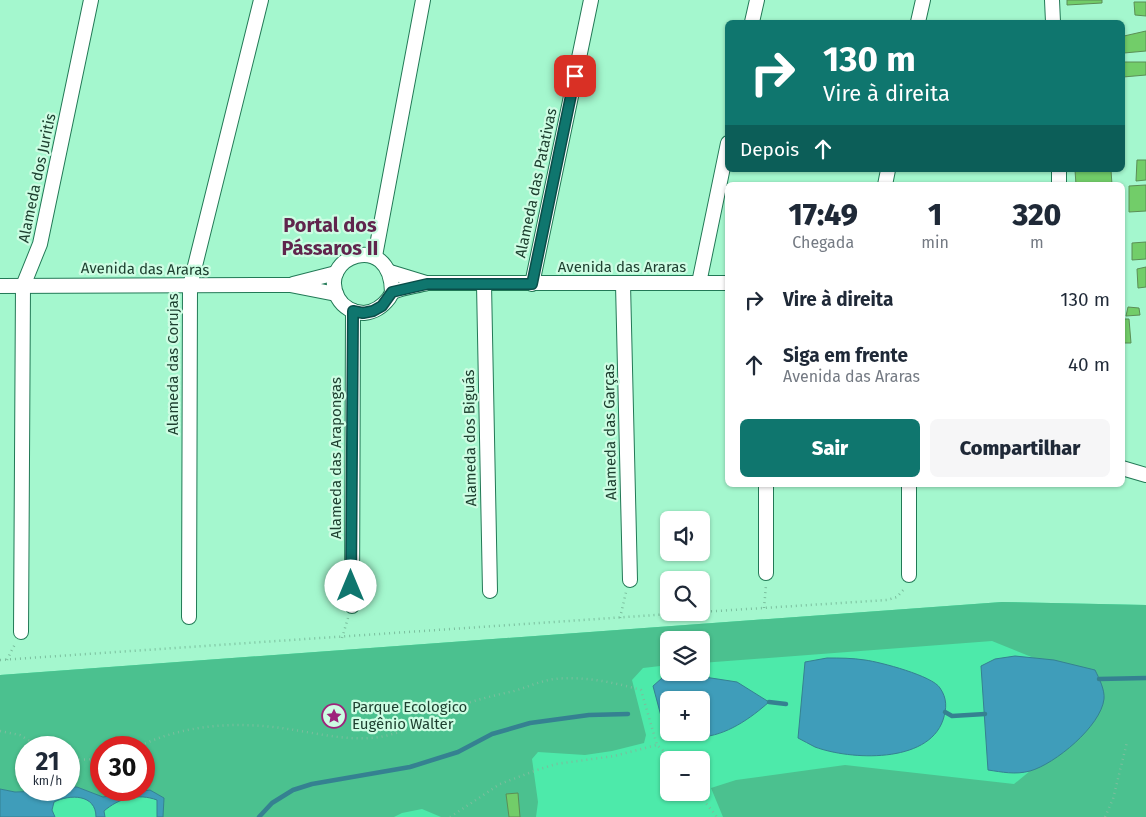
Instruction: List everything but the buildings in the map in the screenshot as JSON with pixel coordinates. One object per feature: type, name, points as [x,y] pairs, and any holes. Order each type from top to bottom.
[{"type":"street","name":"Alameda dos Juritis","points":[[22,632],[23,286],[40,244],[91,0]]},
{"type":"street","name":"Alameda das Corujas","points":[[190,616],[190,286],[261,0]]},
{"type":"street","points":[[374,256],[423,0]]},
{"type":"street","name":"Alameda das Patativas","points":[[532,284],[591,0]]},
{"type":"street","points":[[752,20],[756,0]]},
{"type":"street","points":[[918,20],[923,0]]},
{"type":"street","points":[[1052,0],[1053,20]]},
{"type":"street","points":[[699,283],[725,157]]},
{"type":"street","points":[[363,254],[374,256],[384,262],[390,272],[392,292],[382,306],[373,311],[363,313],[353,311],[340,301],[336,294],[334,284],[336,273],[342,263],[352,256],[363,254]]},
{"type":"street","points":[[390,272],[427,284]]},
{"type":"street","points":[[290,285],[336,273]]},
{"type":"street","name":"Avenida das Araras","points":[[427,284],[725,283]]},
{"type":"street","points":[[392,292],[427,284]]},
{"type":"street","name":"Alameda dos Biguás","points":[[484,284],[490,591]]},
{"type":"street","name":"Alameda das Garças","points":[[623,284],[630,580]]},
{"type":"street","name":"Avenida das Araras","points":[[0,286],[290,285]]},
{"type":"street","points":[[290,285],[336,294]]},
{"type":"street","name":"Alameda das Arapongas","points":[[352,606],[353,311]]},
{"type":"street","points":[[1125,469],[1146,475]]},
{"type":"street","points":[[766,487],[766,574]]},
{"type":"street","points":[[909,487],[909,575]]},
{"type":"path","points":[[764,608],[766,574]]},
{"type":"path","points":[[710,611],[888,600],[897,597],[903,592],[909,575]]},
{"type":"path","points":[[620,618],[630,580]]},
{"type":"path","points":[[342,638],[352,606]]},
{"type":"path","points":[[0,660],[660,615]]},
{"type":"path","points":[[7,660],[22,632]]},
{"type":"path","points":[[155,739],[184,731],[247,724],[370,738],[390,735],[457,707],[496,694],[554,679],[574,679],[615,683],[641,690],[657,745],[663,751]]},
{"type":"path","points":[[0,731],[22,736]]},
{"type":"path","points":[[1106,817],[1113,799],[1127,742]]},
{"type":"path","points":[[450,817],[500,784],[536,770],[556,764],[614,756],[657,745]]},
{"type":"path","points":[[704,801],[717,817]]},
{"type":"green space","name":"Parque Ecologico Eugênio Walter","points":[[1002,602],[1146,605],[1146,817],[0,817],[0,675]]},
{"type":"green space","name":"Parque Ecologico Eugênio Walter","points":[[1002,602],[1146,605],[1146,817],[723,817],[711,788],[736,780],[845,765],[1014,784],[1030,771],[1048,762],[1095,670],[1034,658],[992,641],[710,662],[710,631],[660,631],[660,666],[643,668],[632,680],[646,735],[644,743],[585,755],[538,752],[532,759],[538,802],[536,817],[441,817],[422,809],[402,813],[394,817],[163,817],[164,798],[155,793],[155,736],[90,736],[90,792],[80,788],[80,736],[15,736],[15,792],[0,789],[0,675]]},
{"type":"water","points":[[1015,656],[1054,660],[1095,670],[1103,688],[1104,699],[1095,721],[1086,732],[1052,761],[1030,771],[1019,773],[988,770],[981,666],[995,659]]},
{"type":"water","points":[[827,658],[865,660],[906,670],[935,683],[944,696],[946,707],[943,720],[935,734],[922,745],[905,751],[867,756],[830,751],[815,747],[798,738],[805,662]]},
{"type":"water","points":[[710,678],[737,682],[769,702],[738,725],[710,736],[710,691],[660,691],[660,712],[653,686],[660,680],[710,681]]},
{"type":"water","points":[[80,788],[90,792],[90,801],[120,801],[104,811],[105,817],[96,817],[92,804],[81,798]]},
{"type":"water","points":[[0,789],[15,792],[15,801],[56,801],[52,810],[55,817],[0,817]]},
{"type":"water","points":[[155,793],[164,798],[163,817],[157,817],[157,800],[155,799]]},
{"type":"waterway","points":[[1099,679],[1146,678]]},
{"type":"waterway","points":[[769,702],[786,704]]},
{"type":"waterway","points":[[945,712],[952,716],[985,714]]},
{"type":"waterway","points":[[259,817],[272,803],[293,790],[312,784],[410,767],[458,752],[492,734],[530,723],[589,715],[628,714]]},
{"type":"place","name":"Parque Ecologico Eugênio Walter","points":[[334,716]]},
{"type":"district","name":"Portal dos Pássaros II","points":[[330,236]]},
{"type":"route","points":[[351,586],[353,311],[363,313],[373,311],[382,306],[392,292],[427,284],[532,284],[575,76]]}]
